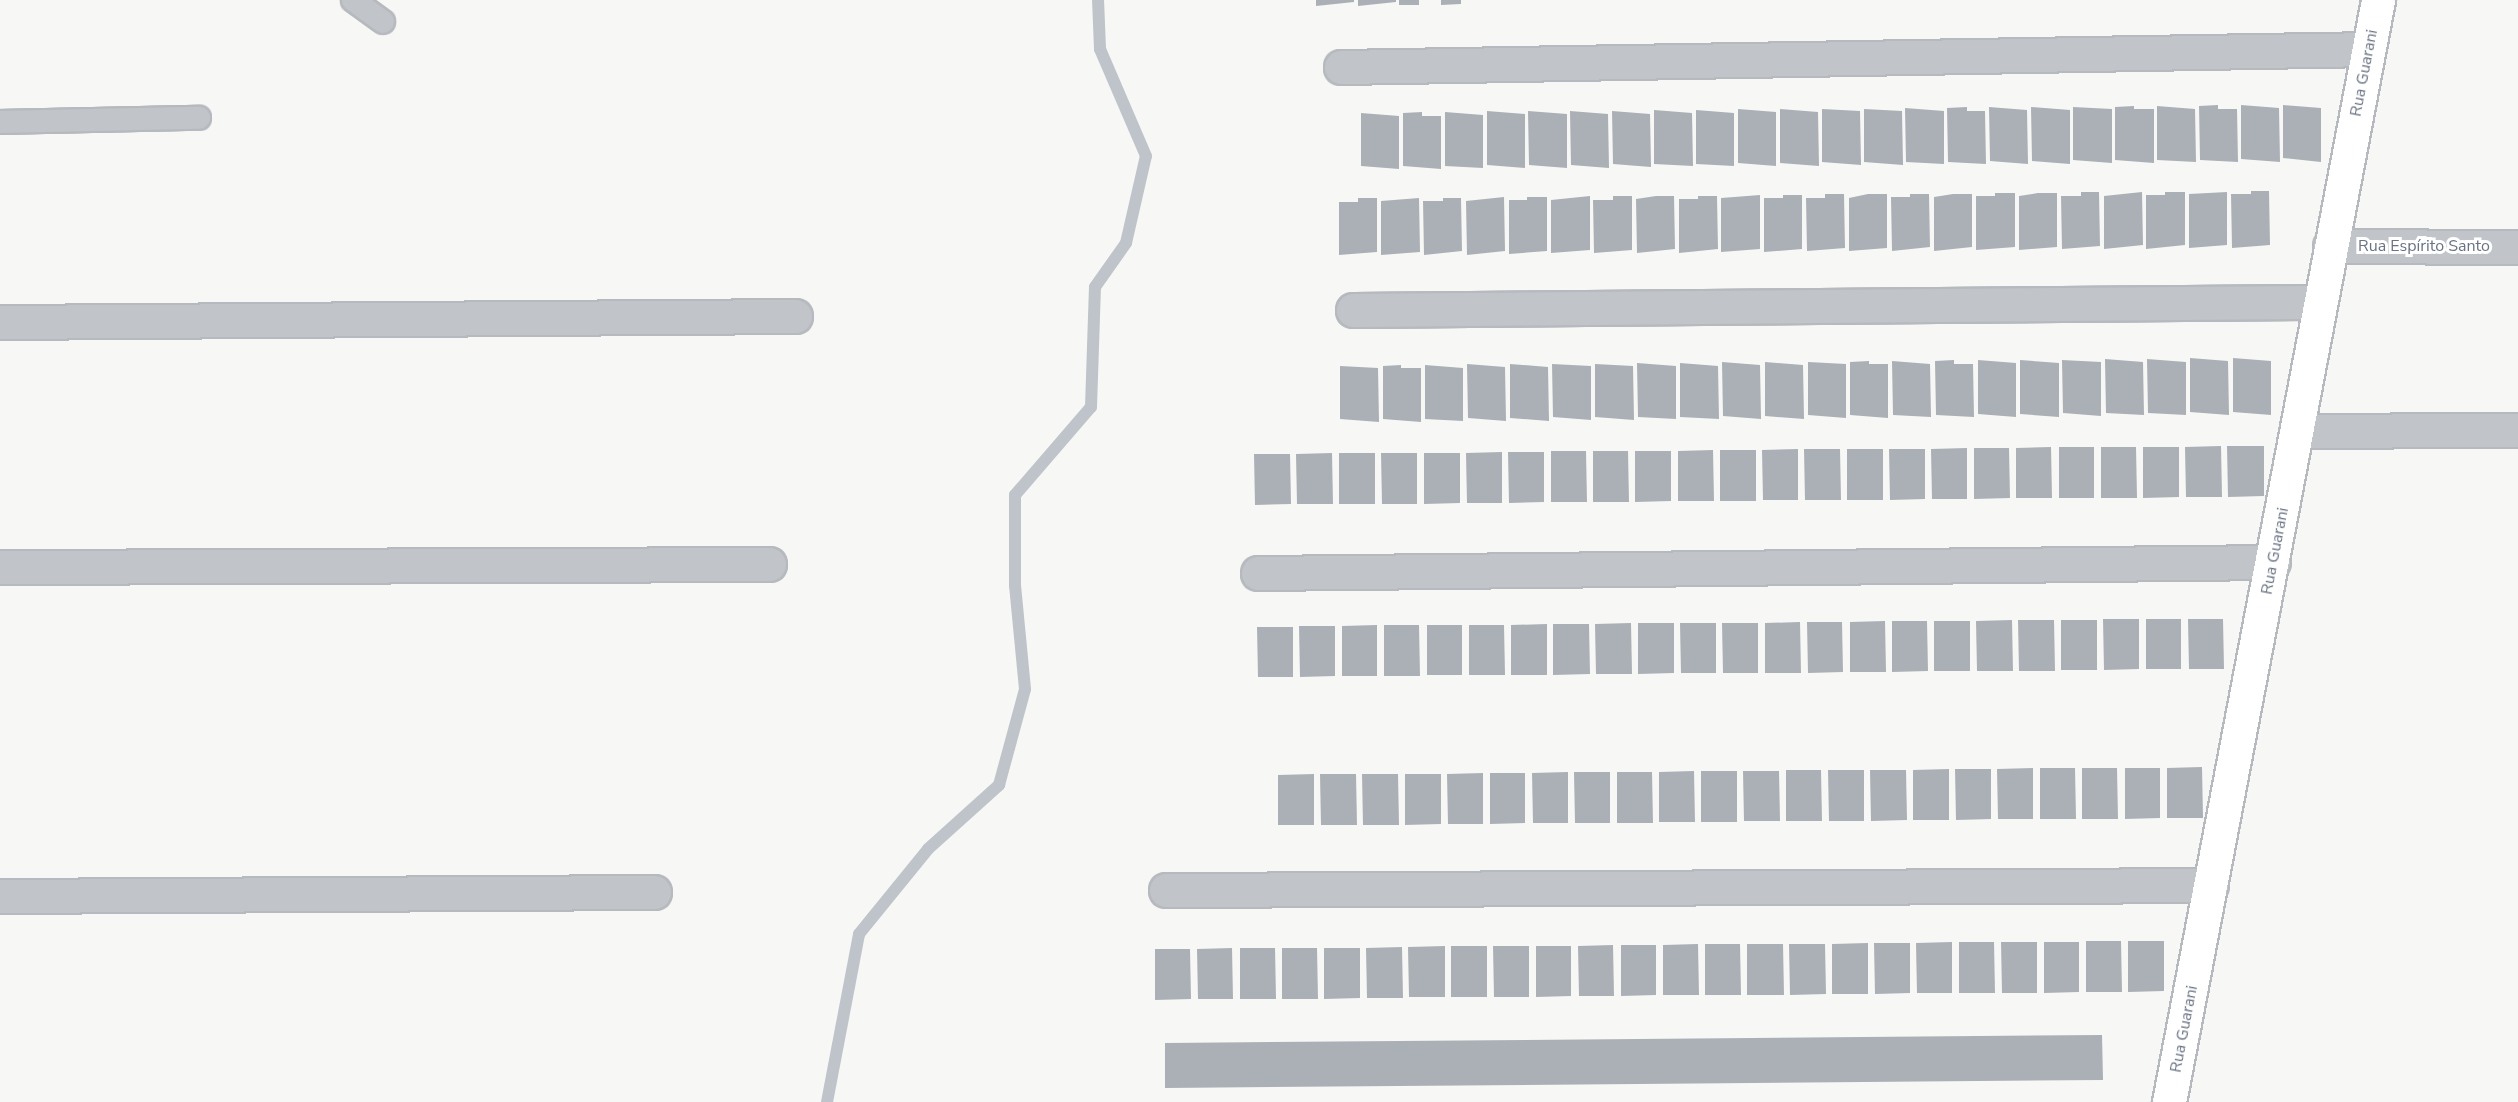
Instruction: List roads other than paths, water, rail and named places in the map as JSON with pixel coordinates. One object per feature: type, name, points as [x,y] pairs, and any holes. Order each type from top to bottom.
[{"type":"street","name":"Rua Guarani","points":[[2169,1102],[2378,0]]},
{"type":"street","points":[[1341,67],[2368,49]]},
{"type":"street","name":"Rua Espírito Santo","points":[[2330,246],[2518,247]]},
{"type":"street","points":[[1353,310],[2306,302],[2319,307]]},
{"type":"street","points":[[0,322],[795,316]]},
{"type":"street","points":[[2298,431],[2518,430]]},
{"type":"street","points":[[1258,573],[2273,562]]},
{"type":"street","points":[[0,567],[769,564]]},
{"type":"street","points":[[1166,890],[2211,885]]},
{"type":"street","points":[[0,896],[654,892]]},
{"type":"lane","points":[[353,0],[383,22]]},
{"type":"lane","points":[[0,123],[199,117]]},
{"type":"waterway","points":[[827,1102],[859,934],[928,849],[999,785],[1025,689],[1015,586],[1015,495],[1091,407],[1095,287],[1126,243],[1146,156],[1100,49],[1098,0]]}]
